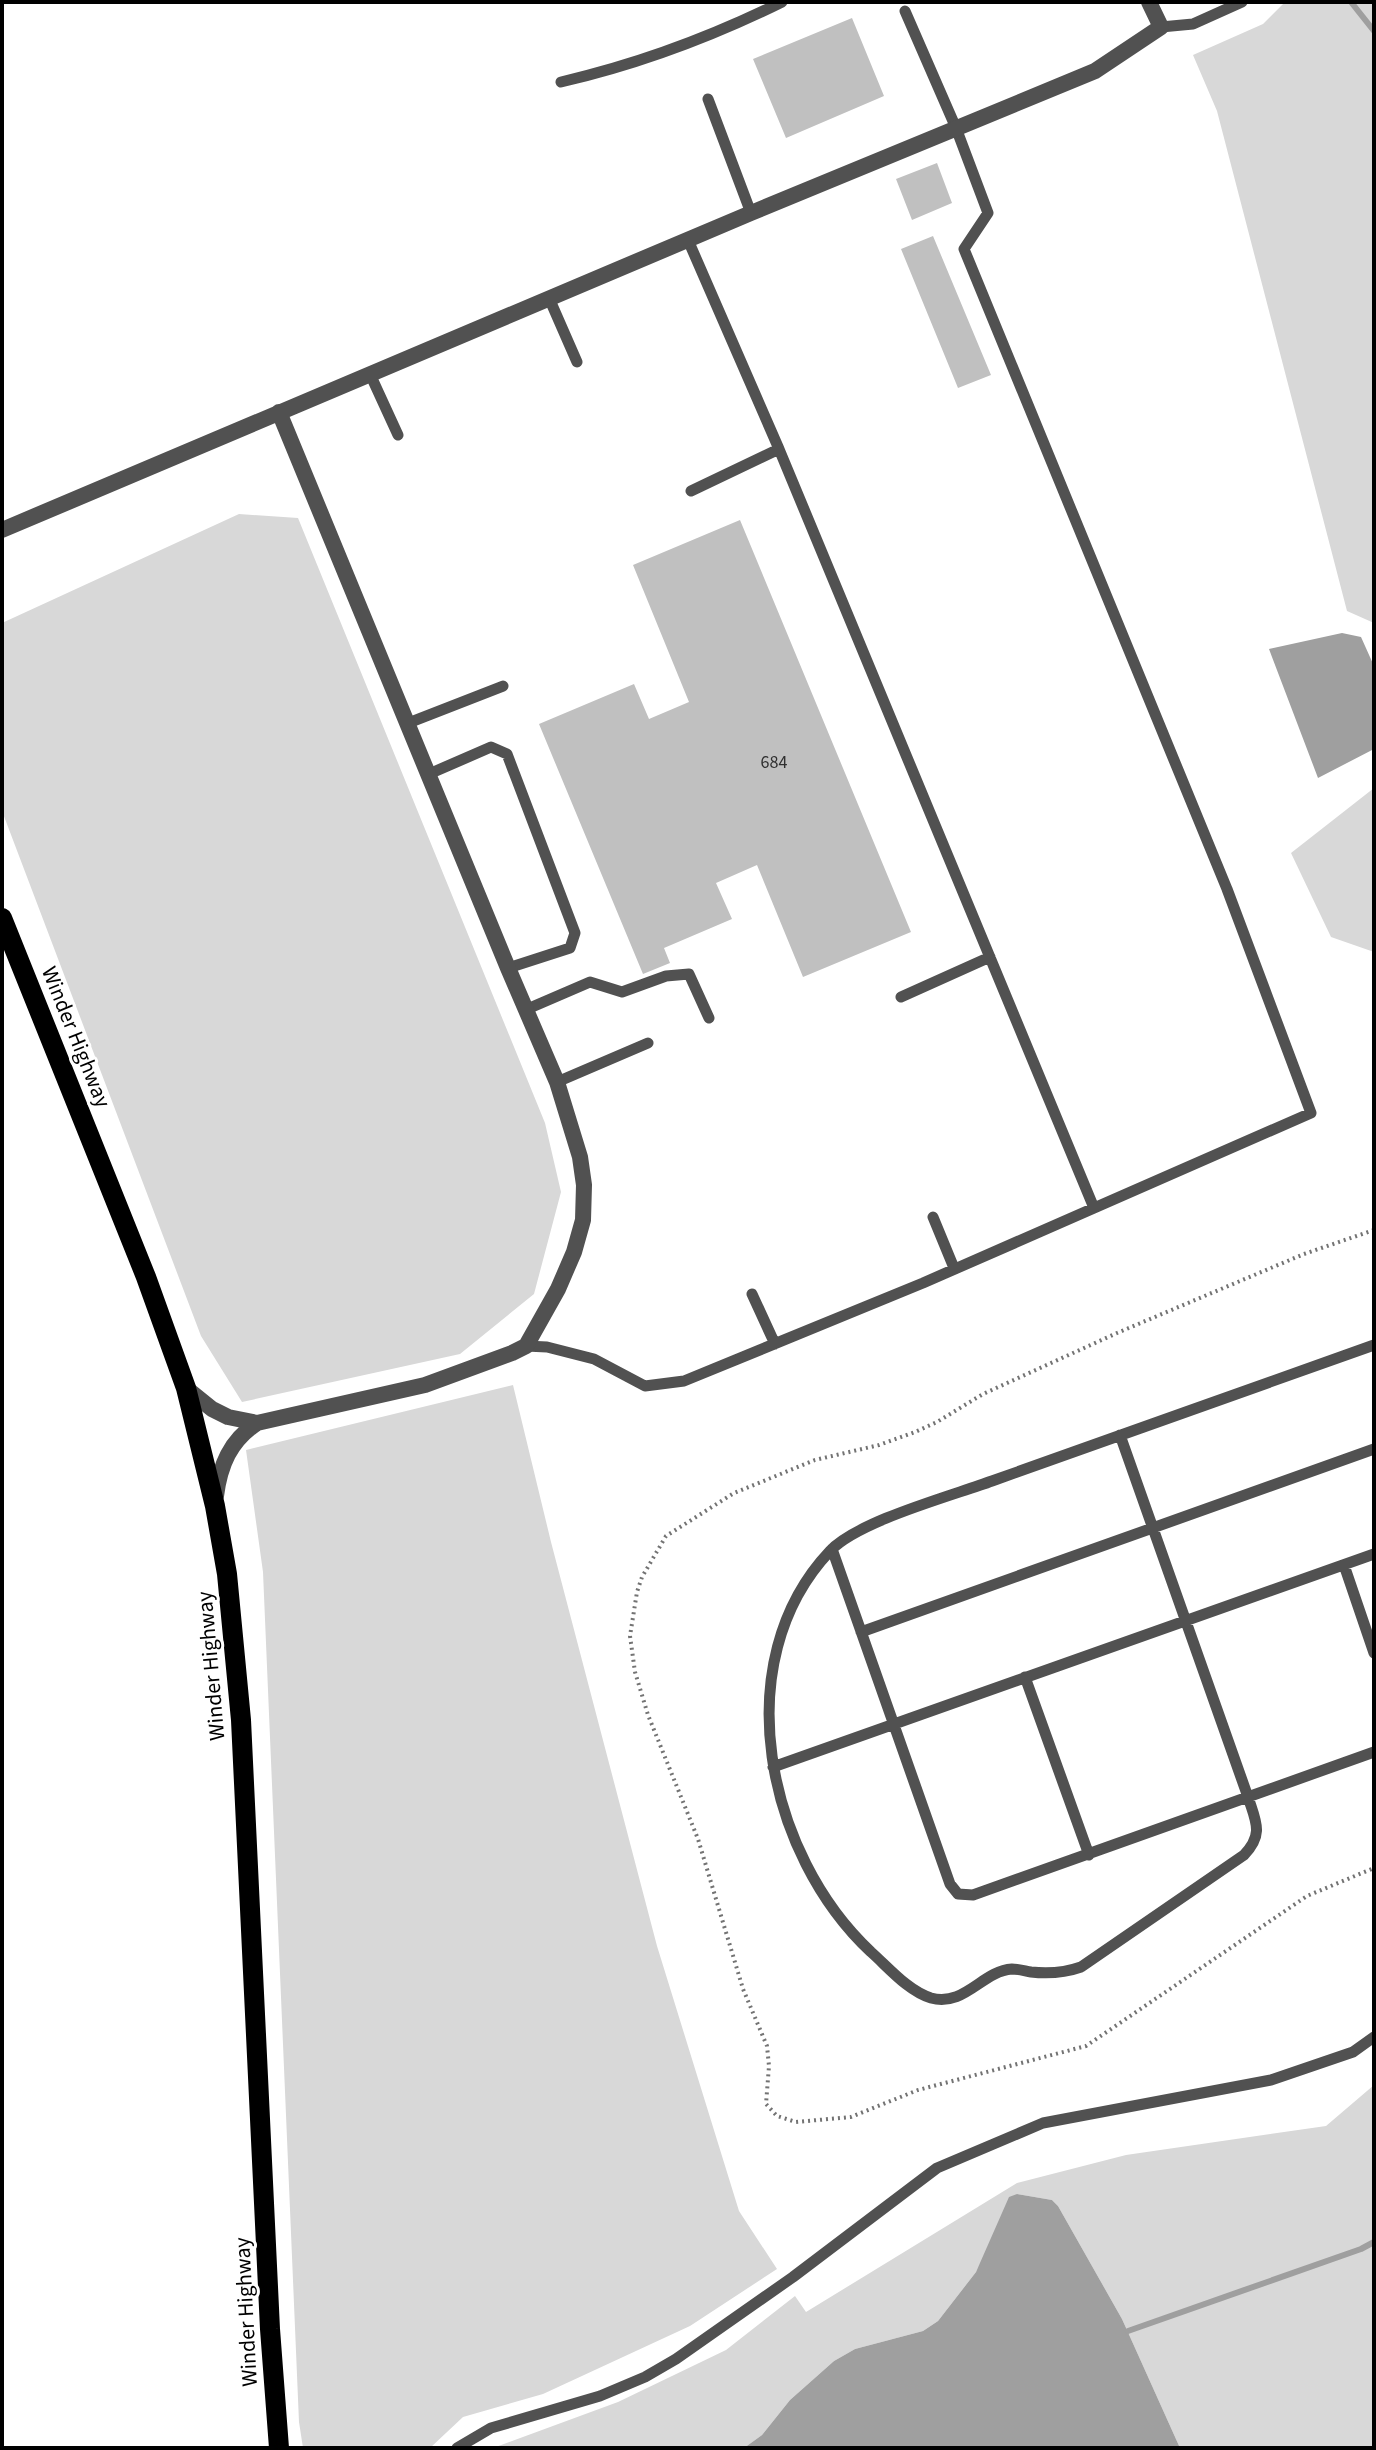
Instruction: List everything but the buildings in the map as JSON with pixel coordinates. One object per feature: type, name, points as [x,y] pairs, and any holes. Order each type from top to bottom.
[{"type":"main road","name":"Winder Highway","points":[[2,918],[146,1277],[186,1388],[215,1506],[227,1574],[241,1720],[270,2329],[279,2447]]},
{"type":"street","points":[[2,530],[1095,71],[1161,27],[1149,2]]},
{"type":"street","points":[[186,1388],[220,1413],[239,1421],[257,1423],[425,1385],[526,1346],[558,1289],[574,1252],[583,1220],[584,1185],[580,1157],[557,1082],[279,412]]},
{"type":"street","points":[[215,1506],[224,1461],[232,1446],[257,1423]]},
{"type":"lane","points":[[561,82],[670,52],[782,2]]},
{"type":"lane","points":[[1161,27],[1193,24],[1242,2]]},
{"type":"lane","points":[[526,1346],[547,1347],[594,1359],[645,1386],[684,1381],[1311,1113],[1227,889],[964,249],[988,213],[956,128],[905,11]]},
{"type":"lane","points":[[708,99],[751,213]]},
{"type":"lane","points":[[688,240],[779,449],[1094,1208]]},
{"type":"lane","points":[[549,298],[577,362]]},
{"type":"lane","points":[[370,374],[398,435]]},
{"type":"lane","points":[[691,491],[779,449]]},
{"type":"lane","points":[[408,723],[503,686]]},
{"type":"lane","points":[[429,774],[491,747],[507,754],[575,933],[570,948],[508,968]]},
{"type":"lane","points":[[901,997],[990,957]]},
{"type":"lane","points":[[525,1010],[590,982],[622,992],[666,976],[689,974],[709,1018]]},
{"type":"lane","points":[[557,1082],[648,1043]]},
{"type":"lane","points":[[933,1217],[954,1268]]},
{"type":"lane","points":[[752,1294],[775,1344]]},
{"type":"lane","points":[[1120,1435],[1248,1797],[1258,1830],[1254,1845],[1244,1855],[1081,1967],[1048,1973],[1012,1969],[952,1999],[933,1998],[916,1991],[888,1968],[836,1913],[815,1883],[784,1814],[773,1767],[770,1702],[784,1628],[798,1593],[832,1549],[881,1521],[1120,1435],[1374,1345]]},
{"type":"lane","points":[[861,1632],[1374,1449]]},
{"type":"lane","points":[[832,1549],[950,1884],[958,1894],[973,1895],[1374,1752]]},
{"type":"lane","points":[[773,1767],[1374,1554]]},
{"type":"lane","points":[[1344,1565],[1374,1651]]},
{"type":"lane","points":[[1025,1677],[1089,1855]]},
{"type":"lane","points":[[457,2448],[491,2428],[600,2396],[645,2377],[676,2359],[793,2277],[937,2168],[1043,2123],[1271,2080],[1353,2052],[1374,2037]]},
{"type":"shaded area","points":[[1285,2],[1374,2],[1374,623],[1347,611],[1217,111],[1193,55],[1263,24]]},
{"type":"shaded area","points":[[239,514],[298,518],[545,1123],[561,1192],[534,1294],[460,1354],[242,1402],[201,1336],[2,811],[2,623]]},
{"type":"shaded area","points":[[1342,633],[1361,637],[1374,666],[1374,749],[1318,778],[1269,649]]},
{"type":"shaded area","points":[[1374,788],[1374,952],[1331,937],[1291,853]]},
{"type":"shaded area","points":[[513,1385],[657,1946],[739,2211],[777,2269],[690,2326],[543,2394],[463,2417],[430,2448],[303,2448],[299,2422],[263,1572],[246,1450]]},
{"type":"shaded area","points":[[1374,2085],[1374,2448],[1180,2448],[1122,2319],[1058,2206],[1052,2200],[1017,2194],[976,2272],[938,2321],[923,2331],[855,2349],[834,2361],[790,2400],[762,2435],[744,2448],[493,2448],[618,2402],[726,2350],[795,2296],[806,2312],[1017,2183],[1126,2155],[1326,2126]]},
{"type":"shaded area","points":[[1017,2194],[1052,2200],[1058,2206],[1122,2319],[1180,2448],[744,2448],[762,2435],[790,2400],[834,2361],[855,2349],[923,2331],[938,2321],[976,2272],[1009,2197]]},
{"type":"waterway","points":[[1351,2],[1374,31]]},
{"type":"waterway","points":[[1128,2331],[1374,2242]]}]
